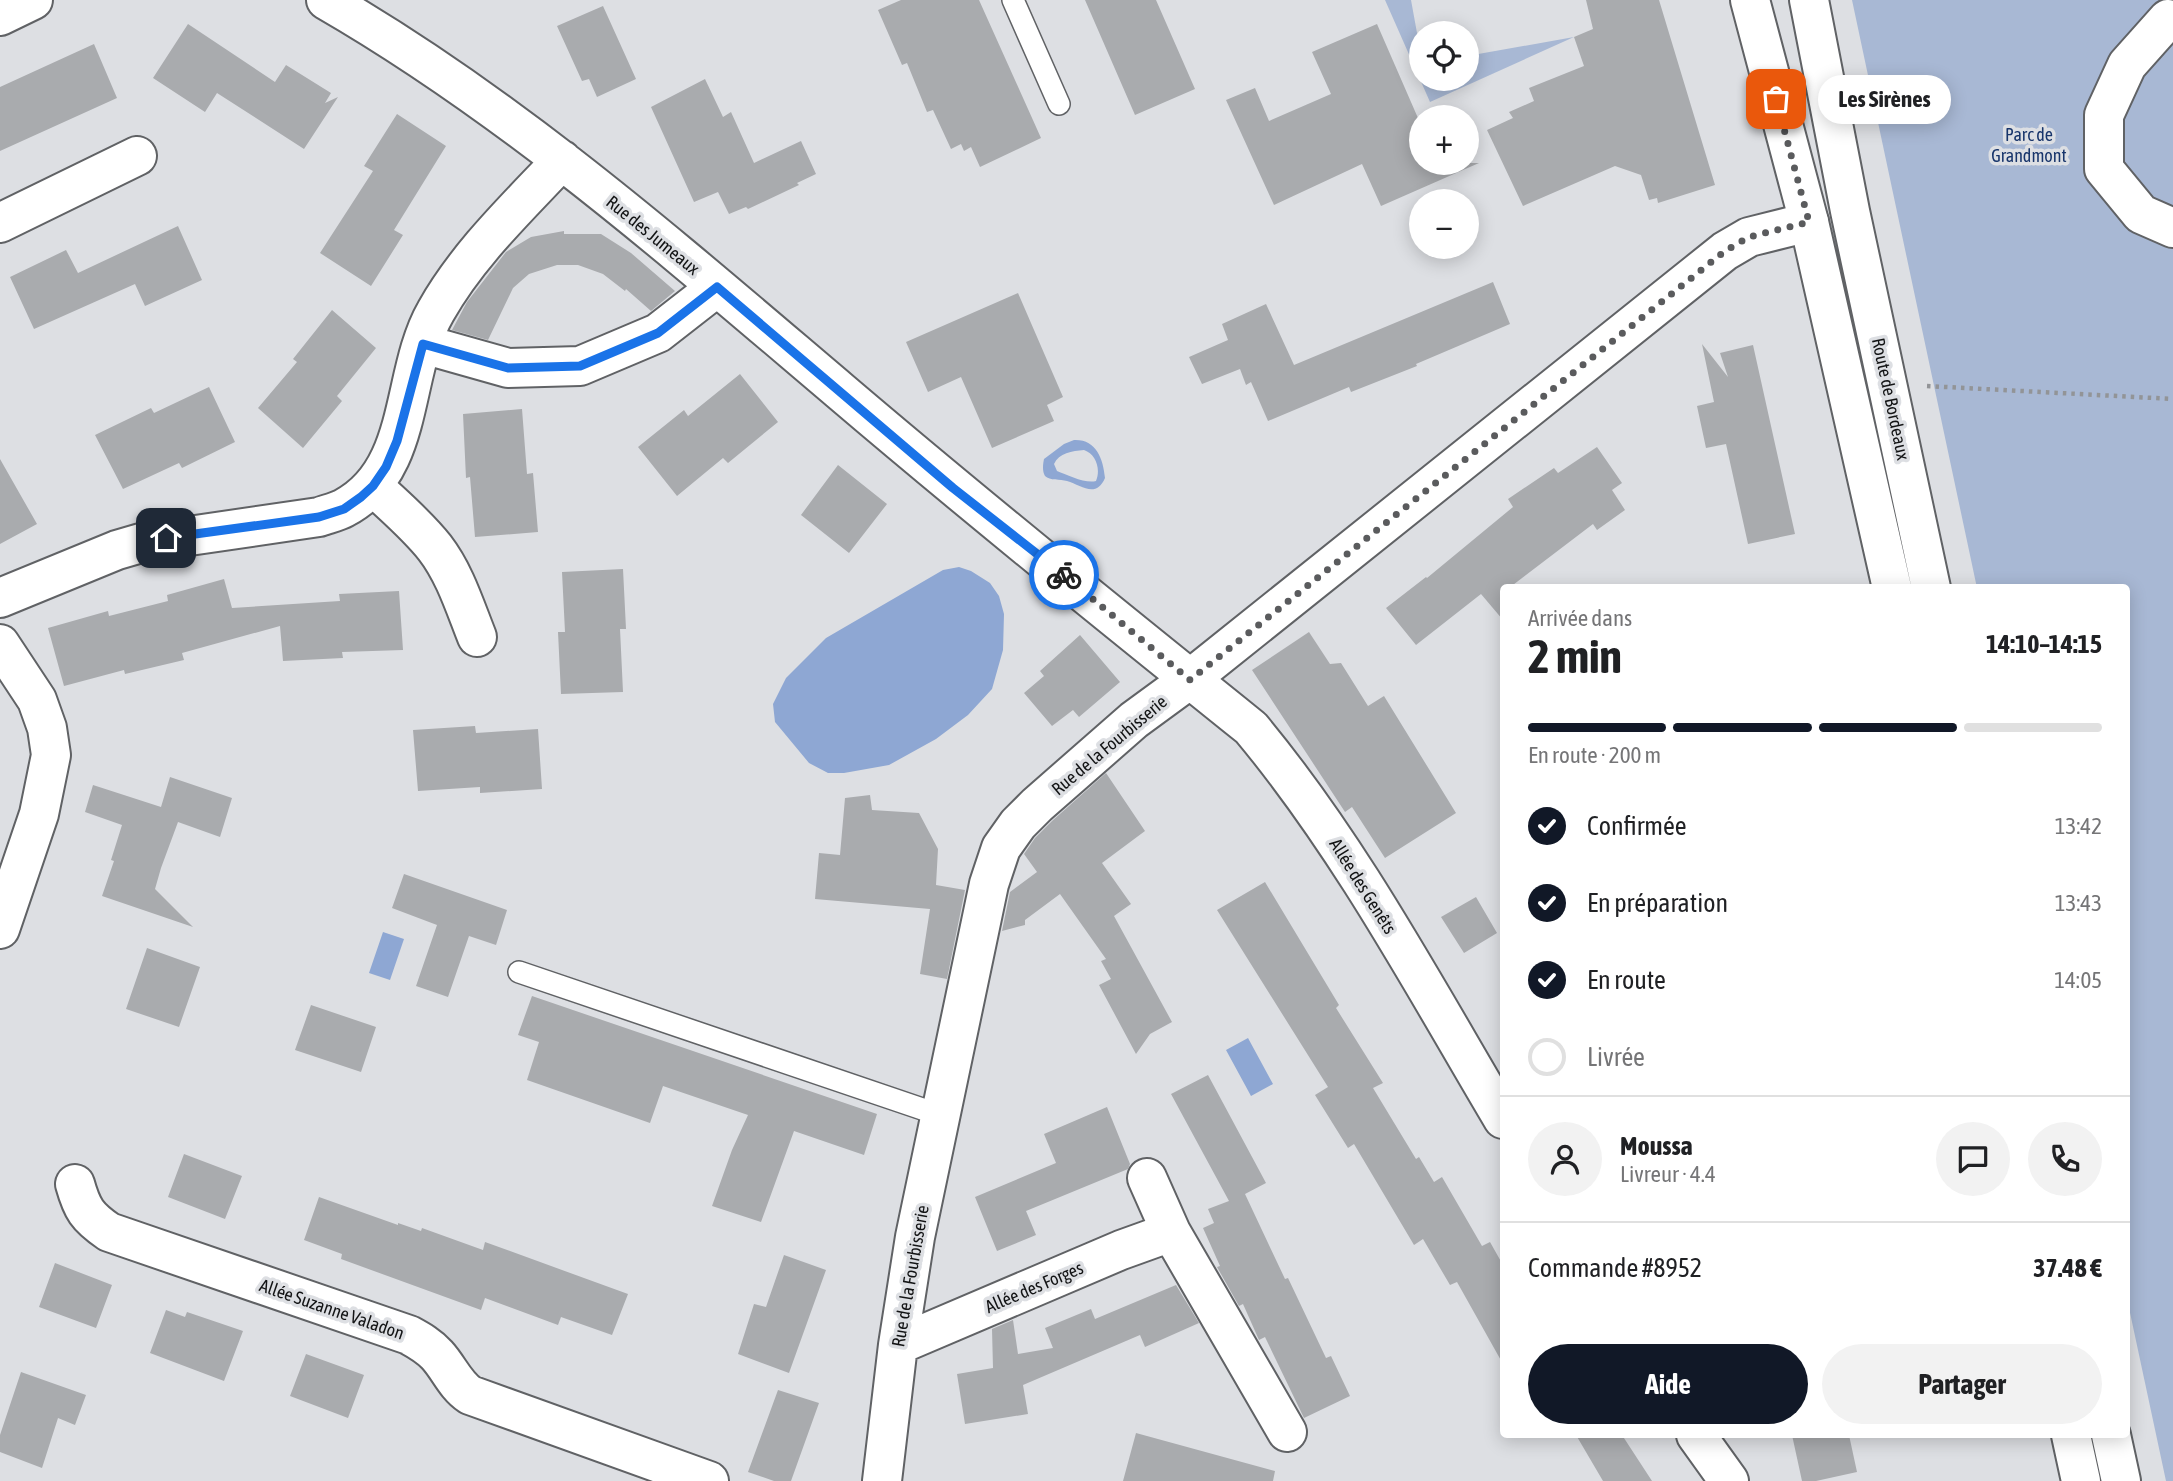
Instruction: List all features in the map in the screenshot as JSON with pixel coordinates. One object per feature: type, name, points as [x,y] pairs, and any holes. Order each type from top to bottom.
[{"type":"street","points":[[0,16],[33,0]]},
{"type":"street","name":"Rue des Jumeaux","points":[[326,0],[371,26],[476,96],[562,160],[717,287],[953,488],[1068,578],[1190,680]]},
{"type":"street","points":[[1750,0],[1809,222],[1891,584]]},
{"type":"street","name":"Route de Bordeaux","points":[[1809,0],[1850,211],[1930,584]]},
{"type":"street","points":[[2169,16],[2127,65],[2104,115],[2104,169],[2140,214],[2173,228]]},
{"type":"street","points":[[0,223],[137,156]]},
{"type":"street","points":[[0,598],[117,550],[141,543],[319,517],[344,509],[373,486],[386,467],[397,441],[423,344],[435,313],[463,270],[562,160]]},
{"type":"street","name":"Rue de la Fourbisserie","points":[[882,1481],[898,1345],[915,1237],[940,1115],[989,884],[1002,848],[1018,824],[1037,804],[1134,720],[1190,680],[1725,251],[1749,237],[1809,222]]},
{"type":"street","points":[[423,344],[508,368],[580,366],[658,333],[717,287]]},
{"type":"street","points":[[373,486],[415,525],[436,549],[453,577],[477,637]]},
{"type":"street","points":[[0,644],[37,700],[47,728],[51,755],[39,814],[0,929]]},
{"type":"street","name":"Allée des Genêts","points":[[1190,680],[1251,728],[1290,774],[1373,901],[1500,1114]]},
{"type":"street","points":[[1147,1178],[1171,1232],[1287,1432]]},
{"type":"street","name":"Allée Suzanne Valadon","points":[[75,1184],[81,1205],[92,1221],[109,1232],[409,1335],[425,1343],[470,1395],[709,1481]]},
{"type":"street","name":"Allée des Forges","points":[[898,1345],[1121,1250],[1171,1232]]},
{"type":"street","points":[[1698,1438],[1728,1481]]},
{"type":"street","points":[[2072,1438],[2081,1481]]},
{"type":"street","points":[[2112,1438],[2121,1481]]},
{"type":"lane","points":[[1013,0],[1059,104]]},
{"type":"lane","points":[[519,972],[940,1115]]},
{"type":"path","points":[[1887,383],[2173,399]]},
{"type":"green space","points":[[1385,0],[1411,0],[1415,21],[1409,21],[1409,54]]},
{"type":"green space","name":"Parc de Grandmont","points":[[1852,0],[2173,0],[2173,1481],[2166,1481],[2130,1313],[2130,584],[1976,584]]},
{"type":"green space","points":[[1574,37],[1479,80],[1479,54]]},
{"type":"green space","points":[[1425,91],[1454,91],[1430,102]]},
{"type":"shaded area","points":[[1074,440],[1082,441],[1097,451],[1105,478],[1097,488],[1088,489],[1045,476],[1044,459]],"holes":[[[1079,450],[1088,452],[1096,462],[1096,481],[1082,480],[1057,471],[1054,464],[1063,455]]]},
{"type":"shaded area","points":[[959,567],[990,583],[999,596],[1004,614],[1003,650],[992,689],[968,715],[936,739],[889,765],[828,773],[809,763],[775,722],[773,704],[786,678],[826,638],[943,570]]},
{"type":"shaded area","points":[[383,932],[404,939],[390,980],[369,973]]},
{"type":"shaded area","points":[[1248,1038],[1273,1084],[1251,1096],[1226,1050]]},
{"type":"building","points":[[901,0],[979,0],[1041,138],[980,167],[971,147],[964,151],[961,144],[951,149],[933,110],[927,112],[907,63],[902,65],[878,10]]},
{"type":"building","points":[[1085,0],[1156,0],[1195,89],[1135,115]]},
{"type":"building","points":[[1586,0],[1659,0],[1715,185],[1658,203],[1657,198],[1649,200],[1641,175],[1615,166],[1523,206],[1487,130],[1513,118],[1509,112],[1534,101],[1529,88],[1584,66],[1574,37],[1593,29]]},
{"type":"building","points":[[603,6],[636,79],[597,97],[589,79],[582,81],[557,26]]},
{"type":"building","points":[[188,24],[275,82],[286,65],[331,93],[325,103],[338,97],[304,149],[217,93],[205,112],[153,78]]},
{"type":"building","points":[[1377,24],[1412,105],[1409,105],[1409,175],[1452,175],[1420,189],[1409,189],[1409,194],[1381,206],[1362,164],[1274,205],[1226,100],[1255,88],[1269,121],[1331,94],[1312,52]]},
{"type":"building","points":[[94,44],[117,98],[0,151],[0,87]]},
{"type":"building","points":[[705,79],[723,117],[731,112],[754,163],[801,141],[816,174],[748,209],[746,207],[729,214],[718,192],[694,202],[651,107]]},
{"type":"building","points":[[397,114],[446,146],[394,230],[403,235],[371,286],[320,253],[373,171],[364,166]]},
{"type":"building","points":[[178,226],[202,280],[145,306],[135,284],[34,329],[10,277],[66,250],[78,273]]},
{"type":"building","points":[[564,231],[564,234],[601,234],[631,253],[675,291],[651,311],[626,289],[625,291],[603,274],[578,265],[557,265],[529,274],[513,288],[488,340],[452,330],[467,302],[506,252],[531,237]]},
{"type":"building","points":[[1493,282],[1510,324],[1416,364],[1417,366],[1351,392],[1349,387],[1268,421],[1251,382],[1246,385],[1240,369],[1202,384],[1189,357],[1228,340],[1222,324],[1266,304],[1294,365]]},
{"type":"building","points":[[1018,293],[1063,397],[1047,405],[1054,421],[992,448],[961,377],[928,392],[906,342]]},
{"type":"building","points":[[332,310],[376,348],[337,396],[342,401],[303,448],[258,408],[297,362],[293,359]]},
{"type":"building","points":[[1702,344],[1728,377],[1720,353],[1753,345],[1795,534],[1748,544],[1726,444],[1706,448],[1697,406],[1714,402]]},
{"type":"building","points":[[740,374],[778,422],[728,463],[723,458],[677,496],[638,447],[684,410],[688,416]]},
{"type":"building","points":[[209,387],[235,442],[182,468],[179,463],[123,489],[95,435],[151,408],[154,413]]},
{"type":"building","points":[[522,409],[527,474],[533,473],[538,532],[475,537],[470,477],[466,478],[463,414]]},
{"type":"building","points":[[1597,447],[1622,483],[1612,490],[1625,510],[1597,530],[1593,524],[1514,584],[1500,584],[1500,616],[1481,594],[1416,645],[1386,608],[1513,507],[1508,499],[1554,468],[1558,473]]},
{"type":"building","points":[[0,459],[37,524],[0,544]]},
{"type":"building","points":[[838,465],[887,504],[849,553],[801,515]]},
{"type":"building","points":[[623,569],[626,629],[620,629],[623,692],[561,694],[558,632],[565,632],[562,572]]},
{"type":"building","points":[[224,579],[232,608],[340,601],[339,594],[399,591],[403,650],[342,652],[343,658],[283,661],[280,626],[182,653],[184,660],[125,674],[124,670],[64,686],[48,628],[108,611],[109,616],[168,601],[167,595]]},
{"type":"building","points":[[1309,632],[1330,664],[1341,663],[1368,706],[1384,696],[1456,813],[1385,858],[1352,807],[1345,812],[1252,670]]},
{"type":"building","points":[[1080,635],[1120,682],[1079,717],[1073,710],[1052,726],[1024,693],[1044,676],[1040,671]]},
{"type":"building","points":[[475,726],[476,733],[538,729],[542,789],[480,793],[480,787],[418,791],[413,730]]},
{"type":"building","points":[[1106,773],[1145,831],[1102,863],[1131,904],[1114,916],[1172,1022],[1150,1034],[1136,1054],[1099,985],[1111,979],[1101,961],[1106,959],[1060,894],[1025,920],[1025,925],[1002,931],[1010,892],[1037,872],[1024,854],[1052,821]]},
{"type":"building","points":[[170,777],[232,798],[220,837],[178,822],[161,868],[155,889],[193,927],[102,896],[122,825],[85,812],[93,785],[161,807]]},
{"type":"building","points":[[870,795],[872,810],[919,813],[938,849],[936,885],[965,890],[947,979],[920,974],[930,909],[815,899],[819,853],[840,855],[845,798]]},
{"type":"building","points":[[404,874],[507,910],[496,945],[469,936],[448,997],[416,986],[437,925],[392,908]]},
{"type":"building","points":[[1265,882],[1339,1005],[1336,1008],[1383,1083],[1373,1088],[1416,1159],[1419,1157],[1434,1182],[1442,1177],[1482,1246],[1490,1242],[1500,1260],[1500,1359],[1457,1282],[1450,1285],[1423,1239],[1414,1245],[1354,1144],[1348,1148],[1315,1095],[1328,1087],[1217,910]]},
{"type":"building","points":[[1476,897],[1497,933],[1464,953],[1441,917]]},
{"type":"building","points":[[147,948],[200,967],[179,1027],[126,1009]]},
{"type":"building","points":[[532,996],[877,1114],[864,1155],[794,1131],[761,1222],[712,1206],[748,1115],[663,1086],[650,1123],[527,1080],[539,1042],[518,1035]]},
{"type":"building","points":[[311,1005],[376,1027],[361,1072],[295,1050]]},
{"type":"building","points":[[1208,1075],[1266,1183],[1245,1194],[1326,1358],[1331,1356],[1350,1396],[1304,1418],[1265,1337],[1259,1340],[1243,1304],[1239,1306],[1217,1267],[1220,1266],[1203,1228],[1214,1223],[1208,1209],[1229,1201],[1171,1094]]},
{"type":"building","points":[[1107,1107],[1130,1164],[1128,1169],[1026,1211],[1036,1235],[997,1251],[975,1197],[1056,1163],[1044,1134]]},
{"type":"building","points":[[184,1154],[242,1176],[225,1219],[168,1197]]},
{"type":"building","points":[[319,1197],[398,1225],[421,1231],[422,1228],[483,1250],[485,1242],[628,1294],[612,1335],[561,1317],[558,1325],[485,1298],[481,1310],[341,1259],[342,1254],[304,1240]]},
{"type":"building","points":[[784,1255],[826,1270],[789,1373],[738,1354],[754,1304],[766,1307]]},
{"type":"building","points":[[55,1263],[112,1285],[96,1328],[39,1307]]},
{"type":"building","points":[[1176,1285],[1199,1323],[1145,1347],[1140,1335],[1023,1385],[1028,1414],[965,1424],[957,1374],[993,1368],[992,1329],[1013,1320],[1018,1354],[1053,1348],[1045,1328],[1091,1309],[1095,1319]]},
{"type":"building","points":[[166,1310],[185,1317],[187,1312],[243,1331],[224,1381],[150,1353]]},
{"type":"building","points":[[306,1354],[364,1375],[348,1418],[290,1396]]},
{"type":"building","points":[[21,1372],[86,1395],[75,1425],[58,1418],[42,1468],[0,1452],[0,1435]]},
{"type":"building","points":[[778,1390],[819,1403],[791,1481],[774,1481],[748,1472]]},
{"type":"building","points":[[1136,1433],[1275,1471],[1273,1481],[1123,1481]]},
{"type":"building","points":[[1578,1438],[1624,1438],[1652,1481],[1603,1481]]},
{"type":"building","points":[[1793,1438],[1850,1438],[1857,1472],[1816,1481],[1802,1481]]},
{"type":"way so far","points":[[1064,575],[1190,680],[1725,251],[1749,237],[1809,222],[1776,99]]},
{"type":"place","name":"Les Sirènes","points":[[1776,99]]},
{"type":"route","points":[[166,538],[319,517],[344,509],[361,497],[373,486],[386,467],[397,441],[423,344],[508,368],[580,366],[658,333],[717,287],[953,488],[1064,575]]}]
